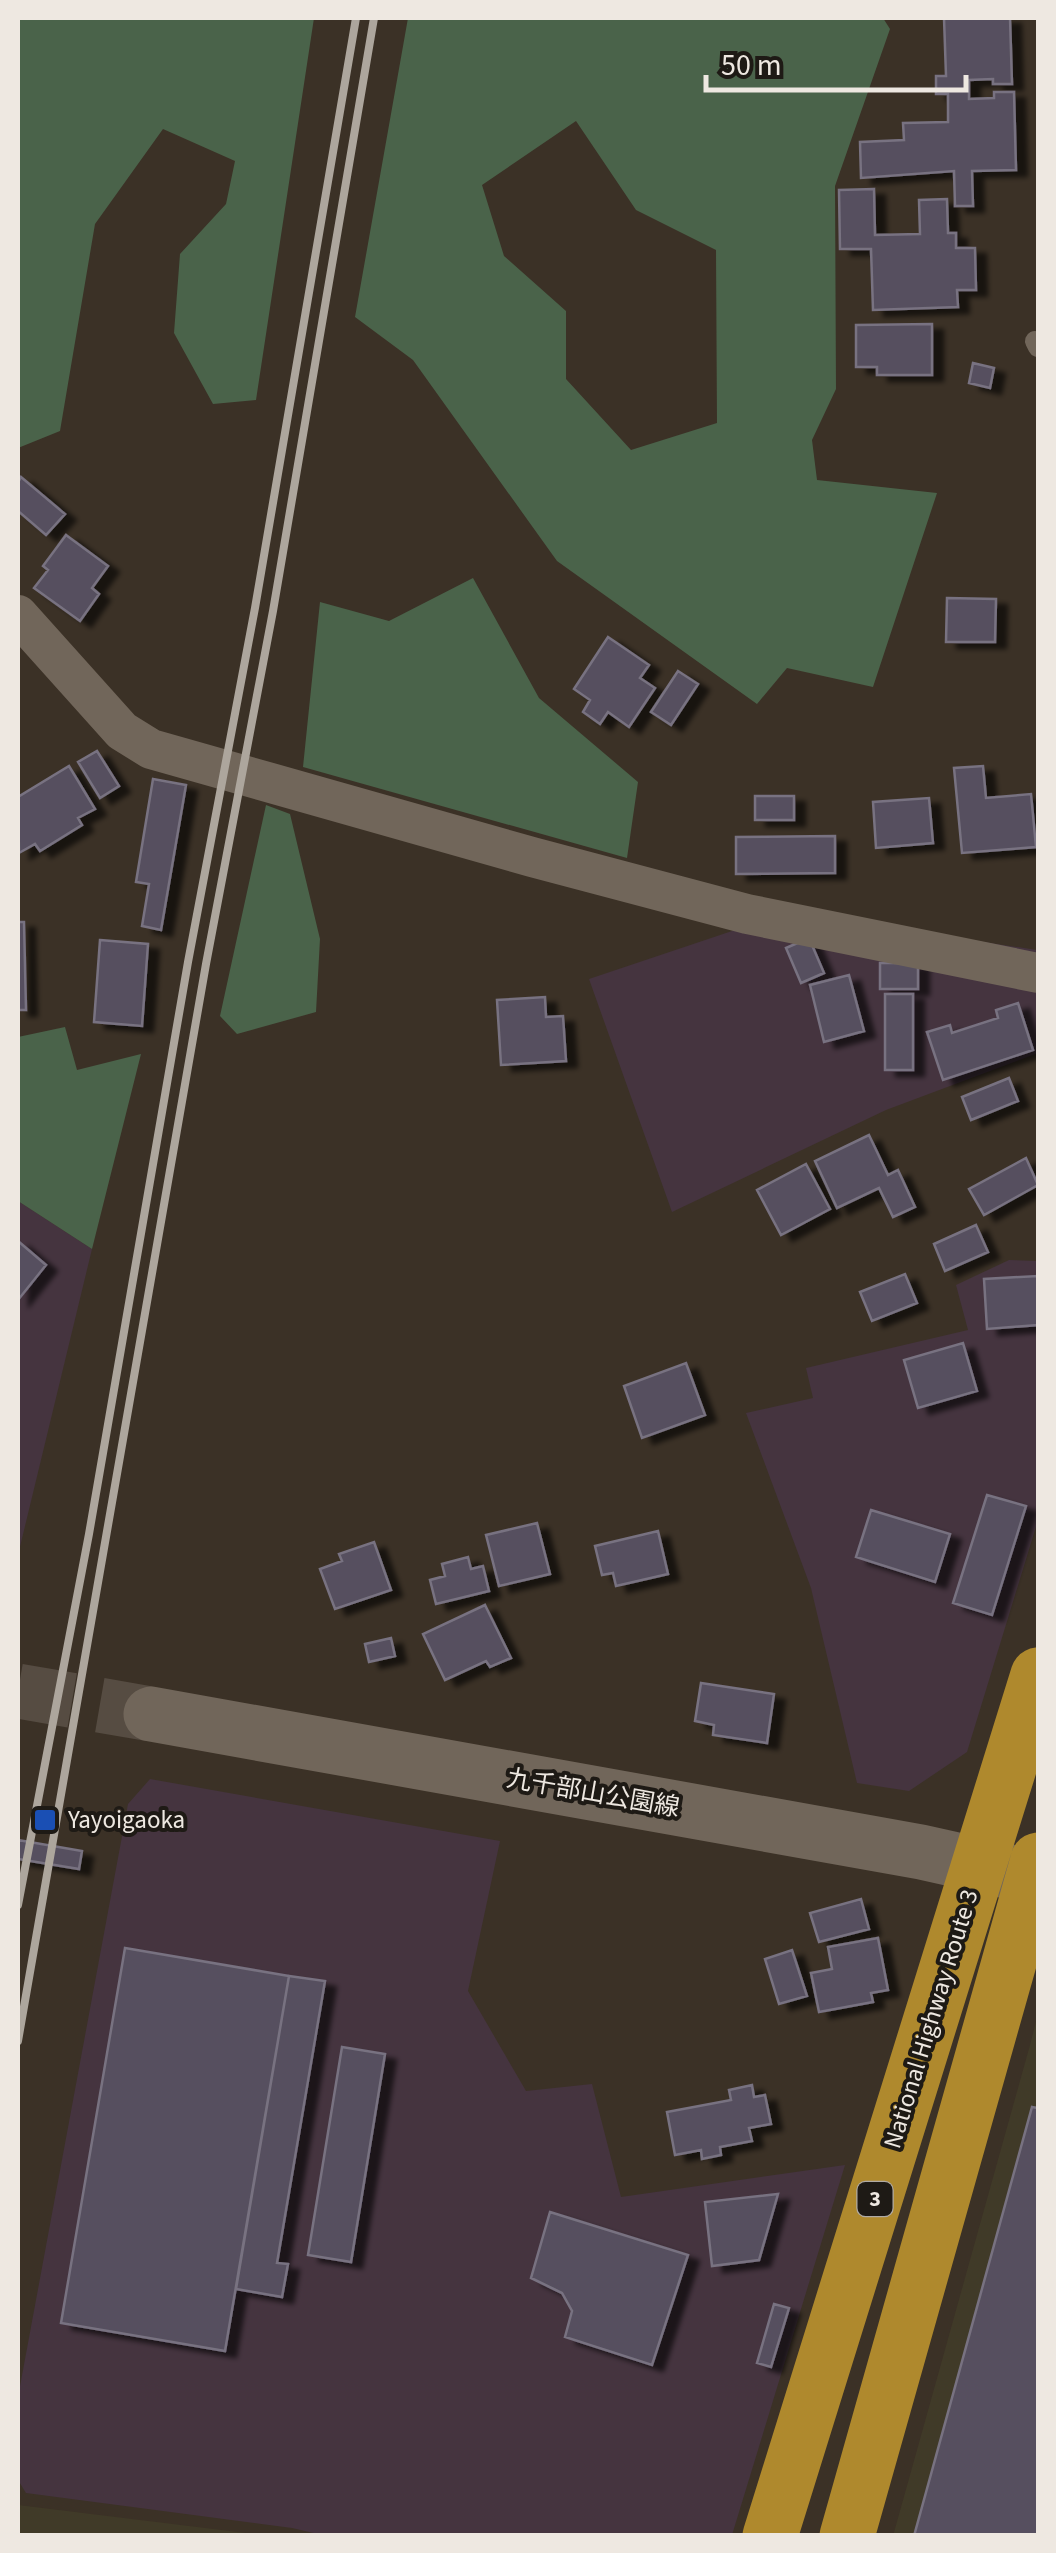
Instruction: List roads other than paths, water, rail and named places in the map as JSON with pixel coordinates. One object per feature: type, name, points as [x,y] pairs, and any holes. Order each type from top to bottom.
[{"type":"highway","name":"National Highway Route 3","points":[[770,2536],[1038,1675]]},
{"type":"highway","points":[[847,2536],[1036,1869]]},
{"type":"main road","name":"九千部山公園線","points":[[151,1714],[980,1863],[1036,1869]]},
{"type":"street","points":[[18,614],[122,730],[151,749],[532,858],[748,914],[1038,973]]},
{"type":"tunnel","points":[[18,1691],[151,1714]]},
{"type":"railway","points":[[18,1905],[89,1534],[188,962],[255,608],[356,18]]},
{"type":"railway","points":[[18,2041],[206,964],[273,611],[374,18]]},
{"type":"place","name":"Yayoigaoka","points":[[45,1820]]}]
